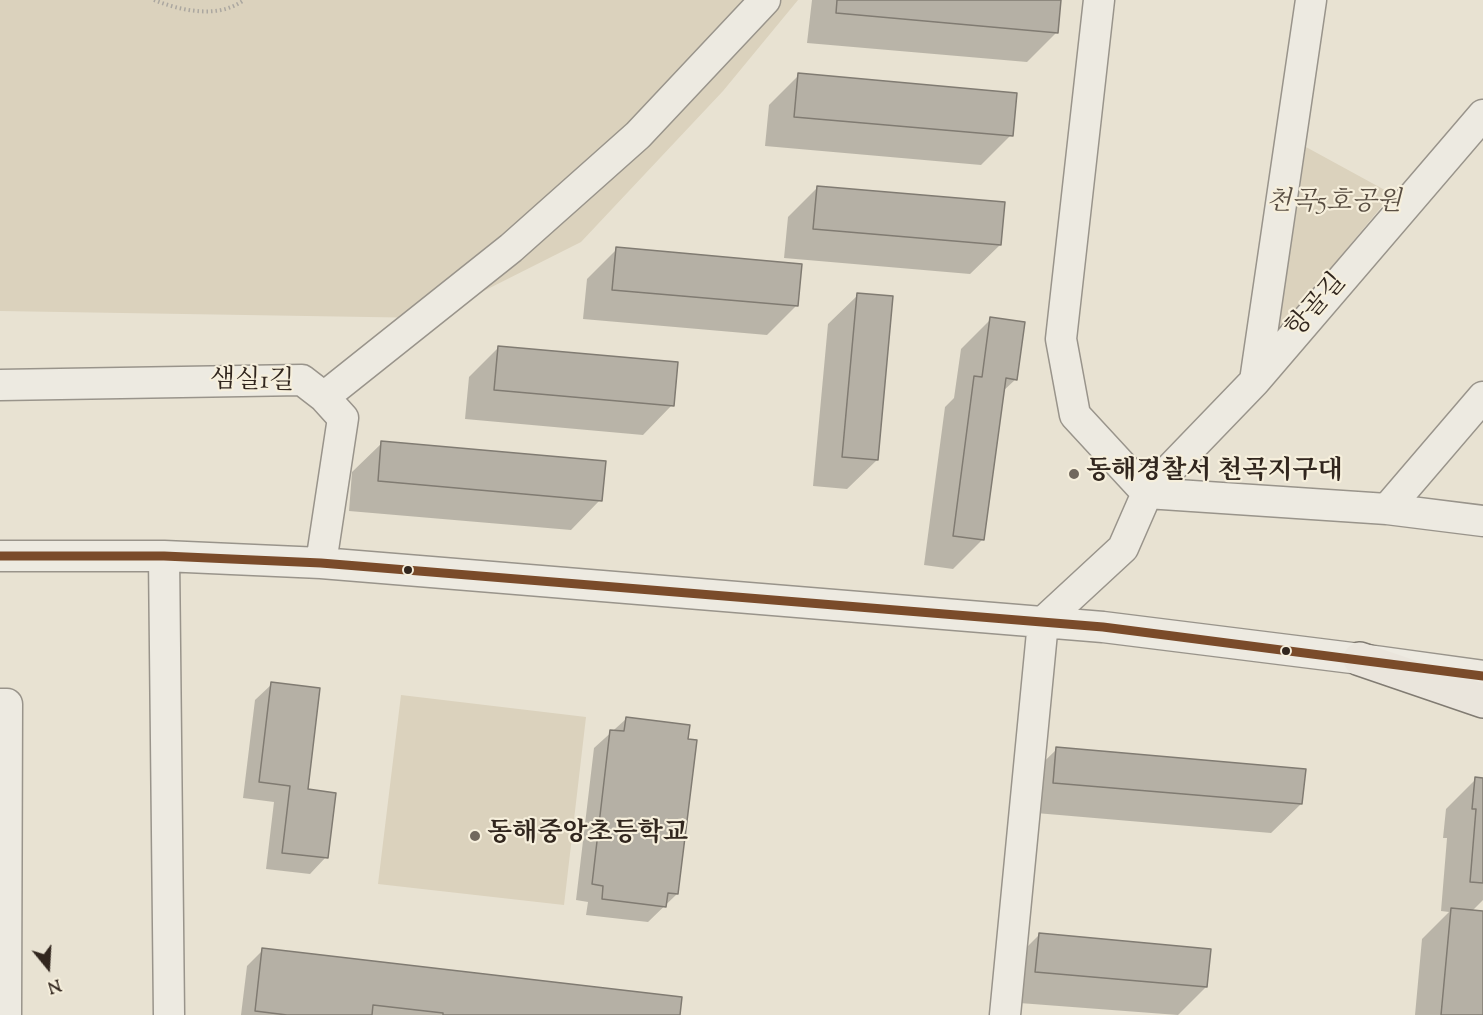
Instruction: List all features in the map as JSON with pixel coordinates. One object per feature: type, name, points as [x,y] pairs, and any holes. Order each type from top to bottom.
[{"type":"main road","points":[[1360,659],[1483,701]]},
{"type":"street","points":[[324,397],[511,248],[630,142],[765,0]]},
{"type":"street","points":[[1099,0],[1061,339],[1075,415],[1147,493],[1387,509],[1483,521]]},
{"type":"street","points":[[1255,381],[1311,0]]},
{"type":"street","name":"항골길","points":[[1147,493],[1255,381],[1483,115]]},
{"type":"street","name":"샘실1길","points":[[0,385],[302,380],[324,397],[343,418],[321,563]]},
{"type":"street","points":[[1387,509],[1483,397]]},
{"type":"street","points":[[1005,1015],[1043,622],[1123,548],[1147,493]]},
{"type":"street","points":[[0,556],[164,556],[321,563],[1103,627],[1483,676]]},
{"type":"street","points":[[164,556],[170,1015]]},
{"type":"street","points":[[1360,659],[1483,655]]},
{"type":"street","points":[[0,704],[7,704],[6,1015]]},
{"type":"path","points":[[154,0],[175,8],[211,11],[233,7],[244,0]]},
{"type":"green space","points":[[0,0],[798,0],[723,91],[581,242],[430,318],[0,311]]},
{"type":"green space","name":"천곡5호공원","points":[[1306,147],[1392,194],[1278,332]]},
{"type":"green space","points":[[401,695],[586,717],[564,905],[378,884]]},
{"type":"building","points":[[837,0],[1061,0],[1058,33],[836,13]]},
{"type":"building","points":[[798,73],[1017,93],[1013,136],[794,117]]},
{"type":"building","points":[[817,186],[1005,202],[1001,245],[813,229]]},
{"type":"building","points":[[616,247],[802,264],[798,306],[612,290]]},
{"type":"building","points":[[857,293],[893,296],[878,460],[842,457]]},
{"type":"building","points":[[990,317],[1025,322],[1017,380],[1006,378],[984,540],[953,536],[974,376],[982,377]]},
{"type":"building","points":[[498,346],[678,362],[674,406],[494,390]]},
{"type":"building","points":[[381,441],[606,461],[602,501],[378,481]]},
{"type":"building","points":[[271,682],[320,688],[308,789],[336,793],[328,858],[282,853],[290,786],[259,782]]},
{"type":"building","points":[[626,717],[690,725],[688,739],[697,740],[678,894],[668,893],[666,907],[602,899],[603,886],[592,884],[610,730],[624,731]]},
{"type":"building","points":[[1056,747],[1306,769],[1302,804],[1053,783]]},
{"type":"building","points":[[1475,777],[1483,778],[1483,883],[1470,882],[1476,809],[1472,809]]},
{"type":"building","points":[[1451,908],[1483,911],[1483,1015],[1441,1015]]},
{"type":"building","points":[[1039,933],[1211,949],[1207,987],[1035,972]]},
{"type":"building","points":[[262,948],[682,997],[680,1015],[443,1015],[443,1013],[373,1005],[372,1015],[287,1015],[255,1011]]},
{"type":"transit line","points":[[0,556],[164,556],[321,563],[1103,627],[1483,676]]},
{"type":"place","name":"동해경찰서 천곡지구대","points":[[1074,474]]},
{"type":"place","name":"동해중앙초등학교","points":[[475,836]]}]
